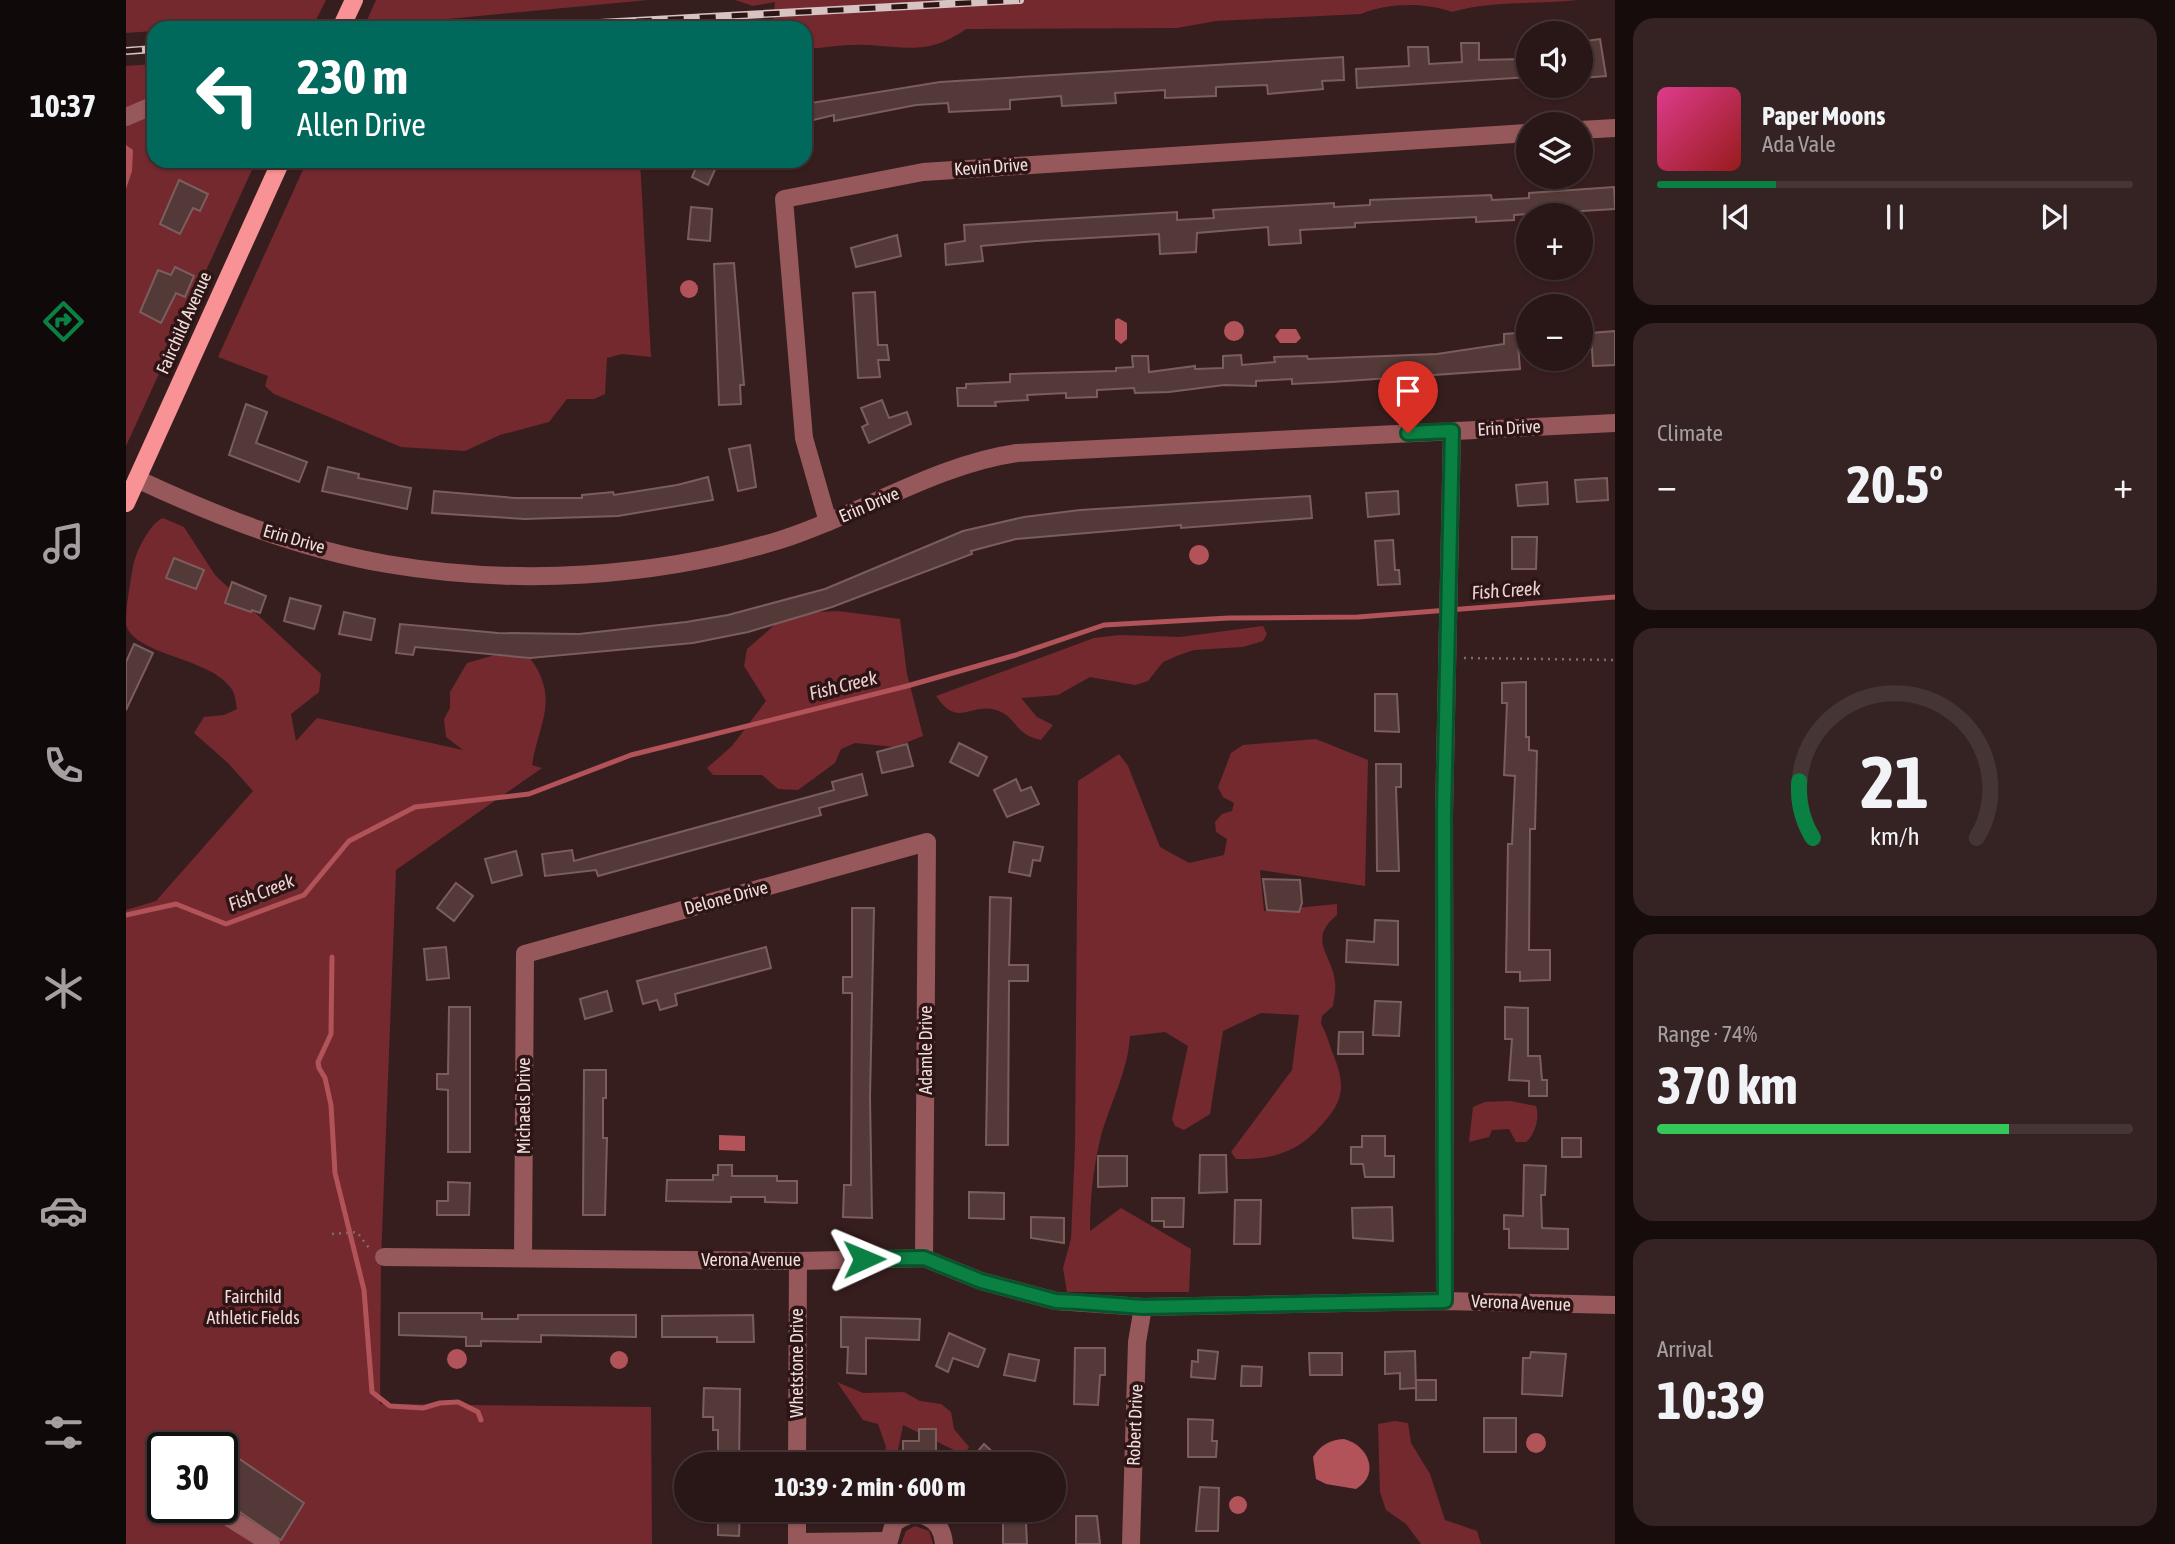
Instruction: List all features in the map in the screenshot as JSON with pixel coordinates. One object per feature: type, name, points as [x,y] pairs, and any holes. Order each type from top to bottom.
[{"type":"main road","points":[[344,21],[354,0]]},
{"type":"main road","name":"Fairchild Avenue","points":[[126,503],[278,168]]},
{"type":"street","points":[[126,117],[147,108]]},
{"type":"street","points":[[1593,129],[1615,128]]},
{"type":"street","name":"Kevin Drive","points":[[828,523],[804,438],[784,199],[923,172],[1516,134]]},
{"type":"street","name":"Erin Drive","points":[[137,479],[201,510],[283,537],[387,564],[488,574],[549,576],[656,567],[715,557],[781,540],[828,523],[948,471],[993,457],[1017,453],[1615,423]]},
{"type":"street","points":[[1445,1301],[1444,815],[1452,431]]},
{"type":"street","name":"Delone Drive","points":[[525,954],[928,842]]},
{"type":"street","name":"Adamle Drive","points":[[924,1258],[928,842]]},
{"type":"street","name":"Michaels Drive","points":[[523,1258],[525,954]]},
{"type":"street","name":"Verona Avenue","points":[[383,1257],[798,1261],[924,1258],[981,1281],[1056,1301],[1143,1307],[1445,1301],[1615,1305]]},
{"type":"street","name":"Whetstone Drive","points":[[797,1452],[798,1261]]},
{"type":"street","name":"Robert Drive","points":[[1131,1544],[1137,1342],[1143,1307]]},
{"type":"street","points":[[797,1522],[797,1543],[888,1543],[894,1523],[902,1517],[921,1514],[938,1524],[944,1544]]},
{"type":"street","points":[[238,1523],[271,1544]]},
{"type":"path","points":[[1448,657],[1615,660]]},
{"type":"path","points":[[332,1234],[357,1232],[365,1245],[383,1257]]},
{"type":"green space","points":[[126,0],[326,0],[316,21],[147,21],[147,32],[126,33]]},
{"type":"green space","points":[[376,0],[648,0],[427,21],[367,21]]},
{"type":"green space","points":[[735,0],[1578,0],[1498,4],[1452,12],[1418,5],[1394,6],[1361,14],[1216,21],[1177,28],[966,29],[941,43],[918,48],[858,45],[812,48],[812,21],[773,21],[775,2],[753,6]]},
{"type":"green space","points":[[147,64],[147,168],[253,168],[126,446],[126,66]]},
{"type":"green space","points":[[304,168],[640,168],[651,357],[622,354],[607,358],[605,394],[594,399],[567,399],[549,422],[500,435],[465,451],[401,447],[274,394],[265,386],[268,376],[218,357]]},
{"type":"green space","name":"Fairchild Athletic Fields","points":[[163,518],[184,527],[215,575],[321,674],[319,692],[291,714],[296,741],[317,718],[463,750],[446,737],[444,719],[450,708],[450,692],[467,663],[495,655],[530,658],[539,673],[546,699],[532,765],[542,768],[396,870],[381,1261],[380,1404],[651,1407],[652,1544],[126,1544],[126,910],[156,901],[253,791],[228,763],[194,733],[204,717],[224,715],[237,709],[231,688],[207,669],[144,644],[132,635],[126,625],[133,566],[140,546],[153,526]]},
{"type":"green space","points":[[838,611],[900,619],[907,674],[923,736],[895,747],[855,743],[841,749],[835,763],[798,790],[778,789],[762,775],[713,775],[707,768],[732,746],[766,701],[744,666],[747,649],[787,614]]},
{"type":"green space","points":[[1263,626],[1267,634],[1263,641],[1243,647],[1194,650],[1179,655],[1163,662],[1148,681],[1135,685],[1090,677],[1058,695],[1021,698],[1037,717],[1053,725],[1041,740],[1025,734],[1008,716],[996,710],[987,708],[958,713],[944,706],[936,696],[1094,638],[1120,635],[1180,637]]},
{"type":"green space","points":[[1316,739],[1368,760],[1365,886],[1260,870],[1264,911],[1337,904],[1337,915],[1323,932],[1322,940],[1333,972],[1335,988],[1333,1006],[1322,1016],[1321,1024],[1338,1067],[1341,1088],[1337,1105],[1315,1132],[1298,1146],[1269,1157],[1236,1159],[1231,1152],[1292,1070],[1299,1015],[1261,1013],[1223,1031],[1210,1114],[1184,1130],[1175,1126],[1172,1119],[1188,1046],[1165,1032],[1130,1036],[1126,1063],[1098,1151],[1092,1185],[1090,1231],[1121,1208],[1191,1249],[1189,1292],[1067,1292],[1063,1268],[1071,1239],[1075,1147],[1078,781],[1119,754],[1128,766],[1160,847],[1189,863],[1224,855],[1227,839],[1216,832],[1215,822],[1222,814],[1232,811],[1234,803],[1223,797],[1218,787],[1231,753],[1243,745]]},
{"type":"green space","points":[[1510,1101],[1536,1106],[1537,1120],[1526,1142],[1516,1142],[1509,1129],[1492,1130],[1489,1137],[1469,1142],[1473,1107],[1485,1102]]},
{"type":"green space","points":[[837,1382],[863,1393],[904,1392],[920,1401],[941,1404],[951,1412],[954,1429],[969,1447],[966,1452],[958,1452],[903,1425],[898,1452],[885,1452],[878,1424],[863,1420]]},
{"type":"green space","points":[[1395,1421],[1408,1423],[1411,1443],[1430,1474],[1445,1520],[1477,1531],[1481,1544],[1421,1544],[1406,1524],[1386,1510],[1380,1492],[1378,1424]]},
{"type":"green space","points":[[915,1526],[929,1531],[933,1544],[901,1544],[906,1531]]},
{"type":"shaded area","points":[[126,145],[133,150],[132,171],[126,189]]},
{"type":"shaded area","points":[[685,280],[693,280],[698,289],[696,296],[685,298],[680,293],[680,285]]},
{"type":"shaded area","points":[[1118,318],[1127,323],[1127,339],[1121,344],[1115,339],[1115,320]]},
{"type":"shaded area","points":[[1234,321],[1241,324],[1244,331],[1241,338],[1234,341],[1227,338],[1224,331],[1227,324]]},
{"type":"shaded area","points":[[1280,329],[1296,329],[1301,338],[1296,343],[1280,343],[1275,336]]},
{"type":"shaded area","points":[[1199,545],[1206,548],[1209,555],[1206,562],[1199,565],[1192,562],[1189,555],[1192,548]]},
{"type":"shaded area","points":[[719,1135],[745,1136],[745,1151],[719,1150]]},
{"type":"shaded area","points":[[457,1349],[464,1352],[467,1359],[464,1366],[457,1369],[450,1366],[447,1359],[450,1352]]},
{"type":"shaded area","points":[[615,1351],[623,1351],[628,1360],[626,1367],[615,1369],[610,1364],[610,1356]]},
{"type":"shaded area","points":[[1532,1433],[1540,1433],[1546,1443],[1540,1453],[1532,1453],[1526,1447],[1526,1439]]},
{"type":"shaded area","points":[[1344,1439],[1360,1447],[1370,1468],[1364,1483],[1356,1489],[1326,1484],[1316,1479],[1313,1457],[1326,1444]]},
{"type":"shaded area","points":[[1234,1496],[1242,1496],[1247,1505],[1245,1512],[1234,1514],[1229,1509],[1229,1501]]},
{"type":"building","points":[[1600,39],[1606,76],[1593,77],[1593,40]]},
{"type":"building","points":[[1461,43],[1479,43],[1479,60],[1516,59],[1516,78],[1357,88],[1356,69],[1409,66],[1408,47],[1428,47],[1429,64],[1462,62]]},
{"type":"building","points":[[1343,57],[1344,80],[1322,81],[1323,89],[1268,94],[1267,85],[1216,87],[1216,96],[1165,98],[1165,90],[1115,93],[1116,103],[1062,106],[1061,96],[1010,100],[1010,109],[949,112],[948,103],[916,105],[834,121],[834,115],[812,120],[812,103],[940,82]]},
{"type":"building","points":[[696,168],[716,168],[708,185],[692,177]]},
{"type":"building","points":[[179,180],[208,194],[200,211],[193,208],[180,234],[160,224]]},
{"type":"building","points":[[1614,187],[1615,209],[1593,210],[1593,203],[1516,203],[1514,220],[1476,222],[1476,217],[1355,223],[1355,227],[1300,230],[1301,243],[1269,245],[1268,227],[1197,233],[1196,252],[1160,254],[1159,234],[1036,241],[981,246],[983,261],[946,265],[945,244],[965,241],[964,225],[1177,212],[1177,220],[1214,218],[1213,210],[1334,203],[1334,207],[1370,205],[1370,200],[1491,195],[1492,200],[1529,198],[1529,193]]},
{"type":"building","points":[[691,207],[712,209],[710,241],[688,239]]},
{"type":"building","points":[[897,235],[901,256],[856,267],[851,248]]},
{"type":"building","points":[[734,263],[744,385],[740,385],[741,404],[719,405],[714,264]]},
{"type":"building","points":[[175,267],[194,276],[185,297],[176,293],[161,323],[140,312],[158,270],[171,275]]},
{"type":"building","points":[[875,292],[878,345],[887,345],[889,360],[878,360],[880,377],[858,378],[853,293]]},
{"type":"building","points":[[1615,331],[1615,365],[1593,366],[1593,333]]},
{"type":"building","points":[[1516,333],[1516,369],[1292,384],[1292,379],[1256,381],[1256,386],[1224,385],[1169,392],[1135,393],[1134,388],[1097,390],[1097,397],[1066,398],[1066,393],[1027,395],[1028,400],[995,402],[996,406],[958,406],[957,388],[966,388],[966,384],[1010,382],[1010,374],[1116,371],[1116,368],[1133,367],[1132,356],[1148,356],[1149,372],[1195,366],[1195,369],[1223,368],[1223,356],[1241,355],[1242,365],[1275,362],[1274,357],[1307,356],[1308,359],[1437,354],[1504,344],[1504,334]]},
{"type":"building","points":[[882,400],[889,418],[907,412],[911,424],[869,443],[862,427],[868,424],[861,408]]},
{"type":"building","points":[[246,404],[267,412],[256,443],[307,462],[299,482],[229,455]]},
{"type":"building","points":[[750,445],[756,487],[738,491],[729,449]]},
{"type":"building","points":[[328,467],[359,474],[358,478],[411,488],[407,509],[322,491]]},
{"type":"building","points":[[708,477],[713,500],[618,516],[525,519],[432,513],[434,491],[515,498],[582,498],[582,495],[613,492],[614,495]]},
{"type":"building","points":[[1607,478],[1608,500],[1577,502],[1575,480]]},
{"type":"building","points":[[1547,482],[1548,504],[1518,506],[1516,485]]},
{"type":"building","points":[[1398,491],[1399,514],[1368,517],[1366,493]]},
{"type":"building","points":[[1310,496],[1312,518],[1181,528],[1181,525],[1016,539],[971,551],[972,554],[832,607],[748,632],[693,643],[530,658],[415,647],[413,655],[396,653],[400,624],[498,633],[579,634],[686,622],[728,615],[825,589],[963,531],[1024,517],[1080,510]]},
{"type":"building","points":[[1512,537],[1537,537],[1536,569],[1512,569]]},
{"type":"building","points":[[1393,540],[1395,570],[1399,570],[1400,584],[1378,585],[1375,541]]},
{"type":"building","points":[[174,558],[204,570],[196,589],[166,578]]},
{"type":"building","points":[[232,582],[266,596],[260,613],[225,603]]},
{"type":"building","points":[[290,598],[321,606],[314,629],[284,621]]},
{"type":"building","points":[[344,612],[375,619],[371,640],[339,634]]},
{"type":"building","points":[[134,644],[153,653],[126,710],[126,662]]},
{"type":"building","points":[[1526,682],[1526,737],[1529,737],[1529,750],[1537,751],[1535,829],[1530,829],[1529,950],[1550,950],[1550,980],[1520,981],[1520,972],[1506,972],[1508,844],[1512,844],[1515,776],[1504,775],[1507,703],[1502,703],[1502,683]]},
{"type":"building","points":[[1375,694],[1397,694],[1399,732],[1375,731]]},
{"type":"building","points":[[959,743],[987,757],[978,776],[950,762]]},
{"type":"building","points":[[907,744],[913,766],[882,773],[877,752]]},
{"type":"building","points":[[1376,764],[1401,764],[1401,787],[1396,787],[1399,871],[1377,871]]},
{"type":"building","points":[[862,774],[867,795],[819,808],[821,815],[598,876],[596,870],[545,876],[542,854],[572,850],[574,861],[834,790],[832,782]]},
{"type":"building","points":[[1016,779],[1021,791],[1031,787],[1039,804],[1007,817],[994,790]]},
{"type":"building","points":[[1014,842],[1043,847],[1040,861],[1033,860],[1030,876],[1009,872]]},
{"type":"building","points":[[516,851],[522,875],[492,883],[485,859]]},
{"type":"building","points":[[1263,879],[1300,880],[1302,903],[1299,912],[1267,910]]},
{"type":"building","points":[[456,883],[473,896],[454,921],[437,908]]},
{"type":"building","points":[[990,897],[1011,898],[1009,965],[1028,965],[1028,981],[1009,981],[1008,1145],[986,1145]]},
{"type":"building","points":[[852,908],[874,908],[870,1097],[872,1218],[843,1217],[844,1185],[851,1185],[852,993],[843,993],[843,977],[852,977]]},
{"type":"building","points":[[1375,920],[1398,921],[1398,965],[1346,962],[1347,940],[1374,942]]},
{"type":"building","points":[[446,947],[449,978],[427,980],[424,949]]},
{"type":"building","points":[[766,947],[771,968],[675,994],[677,1005],[660,1010],[657,1000],[643,1004],[637,981]]},
{"type":"building","points":[[607,991],[612,1011],[585,1019],[580,999]]},
{"type":"building","points":[[1375,1001],[1401,1002],[1399,1036],[1373,1035]]},
{"type":"building","points":[[449,1007],[470,1007],[470,1152],[448,1152],[448,1090],[437,1089],[437,1074],[448,1074]]},
{"type":"building","points":[[1505,1007],[1528,1008],[1528,1056],[1540,1056],[1542,1080],[1547,1080],[1547,1096],[1529,1096],[1529,1081],[1509,1080],[1512,1039],[1505,1039]]},
{"type":"building","points":[[1339,1032],[1363,1032],[1363,1054],[1338,1054]]},
{"type":"building","points":[[584,1070],[606,1070],[606,1098],[603,1098],[603,1138],[607,1138],[605,1215],[583,1215]]},
{"type":"building","points":[[1362,1136],[1385,1136],[1385,1156],[1394,1156],[1394,1177],[1365,1177],[1363,1164],[1351,1164],[1351,1147],[1362,1147]]},
{"type":"building","points":[[1562,1138],[1581,1138],[1581,1157],[1562,1157]]},
{"type":"building","points":[[1200,1155],[1226,1155],[1227,1192],[1199,1193]]},
{"type":"building","points":[[1098,1156],[1127,1156],[1127,1186],[1098,1187]]},
{"type":"building","points":[[718,1165],[732,1165],[732,1176],[777,1176],[777,1181],[797,1181],[797,1203],[765,1202],[765,1197],[731,1197],[731,1202],[666,1201],[667,1180],[713,1180],[713,1175],[718,1175]]},
{"type":"building","points":[[1524,1165],[1546,1166],[1545,1195],[1541,1195],[1542,1228],[1568,1229],[1568,1249],[1509,1248],[1509,1229],[1504,1229],[1504,1215],[1523,1216]]},
{"type":"building","points":[[448,1182],[470,1183],[469,1215],[437,1215],[437,1201],[448,1201]]},
{"type":"building","points":[[969,1192],[1004,1193],[1004,1219],[969,1218]]},
{"type":"building","points":[[1152,1198],[1184,1198],[1183,1227],[1164,1227],[1164,1221],[1152,1221]]},
{"type":"building","points":[[1235,1200],[1261,1200],[1260,1244],[1234,1244]]},
{"type":"building","points":[[1392,1207],[1393,1241],[1353,1238],[1352,1208]]},
{"type":"building","points":[[1031,1217],[1064,1218],[1064,1243],[1031,1238]]},
{"type":"building","points":[[399,1313],[482,1313],[482,1319],[518,1319],[518,1315],[636,1315],[636,1337],[541,1335],[541,1342],[481,1341],[481,1346],[466,1346],[466,1337],[399,1335]]},
{"type":"building","points":[[753,1315],[754,1342],[717,1342],[717,1337],[662,1337],[662,1316]]},
{"type":"building","points":[[841,1317],[920,1319],[919,1340],[866,1338],[866,1374],[847,1373],[848,1347],[841,1347]]},
{"type":"building","points":[[949,1333],[985,1349],[978,1367],[953,1358],[948,1372],[936,1366]]},
{"type":"building","points":[[1075,1348],[1105,1348],[1105,1375],[1100,1375],[1098,1405],[1074,1404]]},
{"type":"building","points":[[1198,1350],[1218,1352],[1215,1379],[1191,1377],[1192,1361],[1198,1362]]},
{"type":"building","points":[[1415,1351],[1416,1388],[1400,1389],[1400,1373],[1385,1374],[1385,1352]]},
{"type":"building","points":[[1531,1352],[1566,1354],[1562,1396],[1522,1394],[1523,1358],[1530,1358]]},
{"type":"building","points":[[1309,1353],[1342,1353],[1342,1375],[1310,1375]]},
{"type":"building","points":[[1009,1354],[1039,1360],[1035,1381],[1004,1375]]},
{"type":"building","points":[[1242,1366],[1262,1367],[1261,1386],[1241,1386]]},
{"type":"building","points":[[1416,1380],[1436,1380],[1436,1400],[1416,1400]]},
{"type":"building","points":[[704,1388],[740,1389],[739,1452],[718,1452],[718,1430],[713,1430],[713,1417],[703,1417]]},
{"type":"building","points":[[1484,1418],[1516,1418],[1516,1452],[1484,1452]]},
{"type":"building","points":[[1188,1419],[1213,1420],[1212,1441],[1217,1441],[1216,1457],[1188,1457]]},
{"type":"building","points":[[919,1429],[936,1429],[936,1452],[903,1452],[903,1441],[919,1441]]},
{"type":"building","points":[[984,1444],[993,1452],[977,1452]]},
{"type":"building","points":[[238,1458],[304,1503],[281,1540],[238,1511]]},
{"type":"building","points":[[1200,1487],[1219,1488],[1218,1531],[1196,1531]]},
{"type":"building","points":[[1076,1516],[1097,1516],[1100,1544],[1076,1544]]},
{"type":"building","points":[[718,1522],[740,1522],[739,1536],[718,1535]]},
{"type":"building","points":[[1026,1522],[1027,1544],[1003,1544],[1003,1523]]},
{"type":"waterway","name":"Fish Creek","points":[[126,915],[176,904],[226,924],[304,895],[349,841],[415,807],[529,794],[631,755],[907,686],[1016,655],[1104,625],[1229,618],[1358,617],[1615,597]]},
{"type":"waterway","points":[[332,957],[331,1034],[318,1062],[331,1105],[335,1173],[364,1290],[372,1392],[390,1406],[423,1408],[458,1402],[478,1412],[481,1420]]},
{"type":"railway","points":[[636,21],[1020,0]]},
{"type":"railway","points":[[126,51],[147,50]]},
{"type":"route","points":[[864,1259],[924,1258],[981,1281],[1056,1301],[1143,1307],[1445,1301],[1444,815],[1452,431],[1408,433]]}]
